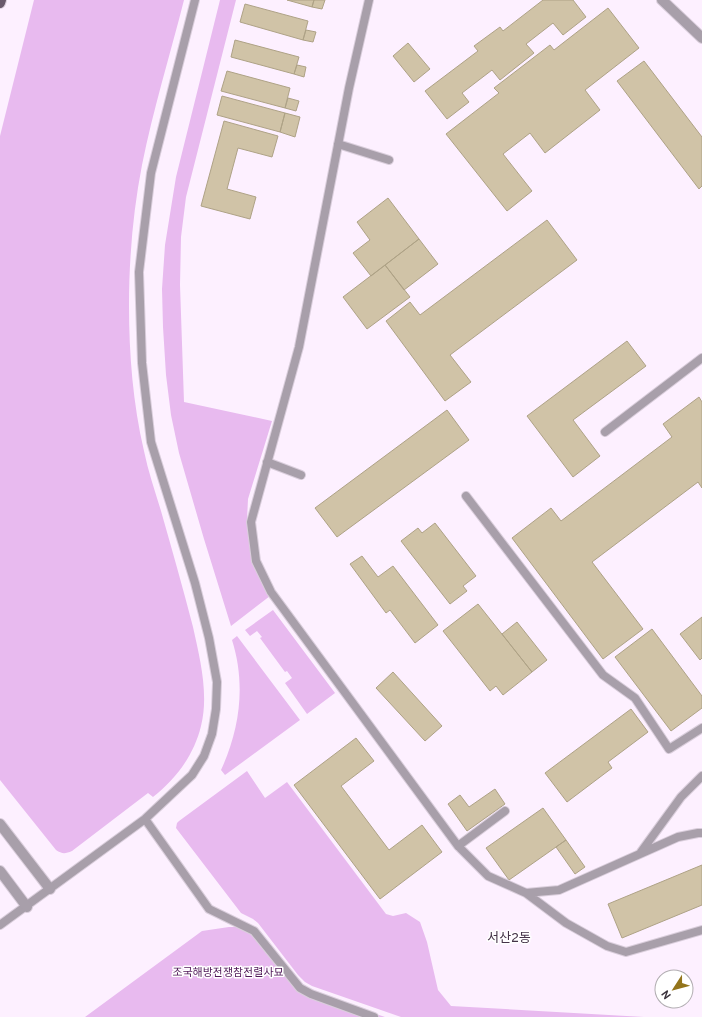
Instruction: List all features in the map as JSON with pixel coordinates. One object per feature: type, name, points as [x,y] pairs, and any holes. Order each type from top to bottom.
[{"type":"street","points":[[662,0],[702,38]]},
{"type":"street","points":[[0,824],[50,890]]},
{"type":"street","points":[[0,872],[27,906]]},
{"type":"lane","points":[[0,925],[50,890],[145,819],[192,775],[204,756],[212,734],[216,709],[217,682],[209,638],[195,583],[151,442],[142,363],[139,272],[151,173],[195,0]]},
{"type":"lane","points":[[369,0],[338,144],[299,347],[251,522],[256,561],[271,592],[458,846],[488,876],[526,893],[566,923],[607,946],[626,952],[702,930]]},
{"type":"lane","points":[[338,144],[389,160]]},
{"type":"lane","points":[[605,432],[702,358]]},
{"type":"lane","points":[[267,462],[302,475]]},
{"type":"lane","points":[[466,496],[603,675],[635,698],[670,749],[702,728]]},
{"type":"lane","points":[[641,852],[681,797],[702,776]]},
{"type":"lane","points":[[458,846],[505,811]]},
{"type":"lane","points":[[145,819],[209,910],[254,931],[300,988],[311,994],[374,1017]]},
{"type":"lane","points":[[526,893],[559,890],[641,852],[678,837],[702,833]]},
{"type":"green space","points":[[34,0],[184,0],[151,124],[139,182],[131,253],[129,324],[132,379],[140,433],[193,627],[203,676],[203,714],[198,737],[194,747],[183,766],[169,782],[153,797],[148,793],[72,851],[67,853],[56,850],[0,780],[0,136]]},
{"type":"green space","points":[[220,0],[236,0],[186,197],[181,237],[180,285],[184,402],[272,421],[248,499],[247,520],[252,562],[270,596],[231,626],[179,453],[171,415],[166,375],[162,289],[165,245],[176,177]]},
{"type":"green space","points":[[273,610],[335,693],[307,714],[285,683],[292,678],[287,671],[285,672],[260,638],[262,637],[257,631],[250,636],[245,630]]},
{"type":"green space","points":[[237,636],[300,720],[225,775],[221,770],[233,739],[239,706],[239,673],[232,640]]},
{"type":"green space","points":[[247,771],[265,798],[287,782],[386,914],[393,916],[406,913],[420,922],[427,942],[438,990],[451,1006],[644,1017],[401,1017],[312,986],[305,982],[258,923],[241,913],[176,828],[179,821]]},
{"type":"green space","name":"조국해방전쟁참전렬사묘","points":[[229,927],[254,927],[289,971],[305,987],[314,993],[385,1017],[85,1017],[202,931]]},
{"type":"building","points":[[287,0],[314,0],[312,7]]},
{"type":"building","points":[[314,0],[325,0],[322,9],[312,7]]},
{"type":"building","points":[[543,0],[573,0],[586,17],[563,35],[553,23],[526,44],[534,53],[500,80],[492,70],[462,93],[469,102],[447,119],[425,91],[478,51],[474,46],[500,27],[503,31]]},
{"type":"building","points":[[245,4],[308,21],[303,40],[240,22]]},
{"type":"building","points":[[608,8],[639,48],[585,90],[600,110],[545,153],[530,133],[503,154],[532,191],[507,211],[446,134],[499,93],[494,88],[550,45],[554,50]]},
{"type":"building","points":[[306,30],[316,32],[313,42],[303,40]]},
{"type":"building","points":[[235,40],[299,57],[294,74],[231,57]]},
{"type":"building","points":[[408,43],[430,69],[414,82],[393,56]]},
{"type":"building","points":[[644,61],[702,137],[702,186],[699,189],[617,81]]},
{"type":"building","points":[[297,65],[306,67],[304,77],[294,74]]},
{"type":"building","points":[[227,71],[290,88],[285,108],[221,91]]},
{"type":"building","points":[[222,96],[285,113],[280,132],[217,115]]},
{"type":"building","points":[[288,98],[299,101],[296,111],[285,108]]},
{"type":"building","points":[[285,113],[300,117],[295,137],[280,132]]},
{"type":"building","points":[[224,121],[278,136],[272,157],[238,148],[227,189],[256,197],[250,219],[201,206]]},
{"type":"building","points":[[388,198],[419,239],[371,276],[353,253],[370,240],[357,222]]},
{"type":"building","points":[[547,220],[577,260],[450,355],[471,382],[445,401],[386,321],[410,302],[420,315]]},
{"type":"building","points":[[419,239],[438,264],[404,290],[385,265]]},
{"type":"building","points":[[385,265],[410,297],[367,329],[343,297]]},
{"type":"building","points":[[627,341],[646,366],[573,420],[600,456],[573,477],[527,416]]},
{"type":"building","points":[[699,397],[702,402],[702,488],[698,482],[592,562],[643,629],[603,659],[512,538],[551,508],[561,521],[672,437],[663,424]]},
{"type":"building","points":[[447,410],[469,440],[337,537],[315,508]]},
{"type":"building","points":[[435,523],[476,576],[463,586],[467,591],[450,604],[401,541],[418,528],[422,533]]},
{"type":"building","points":[[362,556],[378,577],[393,566],[438,625],[415,643],[390,610],[386,613],[350,564]]},
{"type":"building","points":[[478,604],[532,672],[503,695],[496,686],[490,691],[443,631]]},
{"type":"building","points":[[702,617],[702,658],[700,660],[680,634]]},
{"type":"building","points":[[517,622],[547,660],[532,672],[502,634]]},
{"type":"building","points":[[652,629],[702,696],[702,708],[671,731],[615,657]]},
{"type":"building","points":[[393,672],[442,726],[425,741],[376,688]]},
{"type":"building","points":[[631,709],[648,732],[608,762],[612,768],[567,802],[545,773]]},
{"type":"building","points":[[356,738],[374,761],[341,786],[389,850],[422,825],[442,852],[380,899],[294,785]]},
{"type":"building","points":[[495,789],[505,804],[467,831],[448,804],[460,795],[469,807]]},
{"type":"building","points":[[543,808],[566,840],[509,880],[486,848]]},
{"type":"building","points":[[566,840],[585,867],[575,874],[556,847]]},
{"type":"building","points":[[702,865],[702,905],[622,938],[608,904]]},
{"type":"district","name":"서산2동","points":[[509,939]]}]
